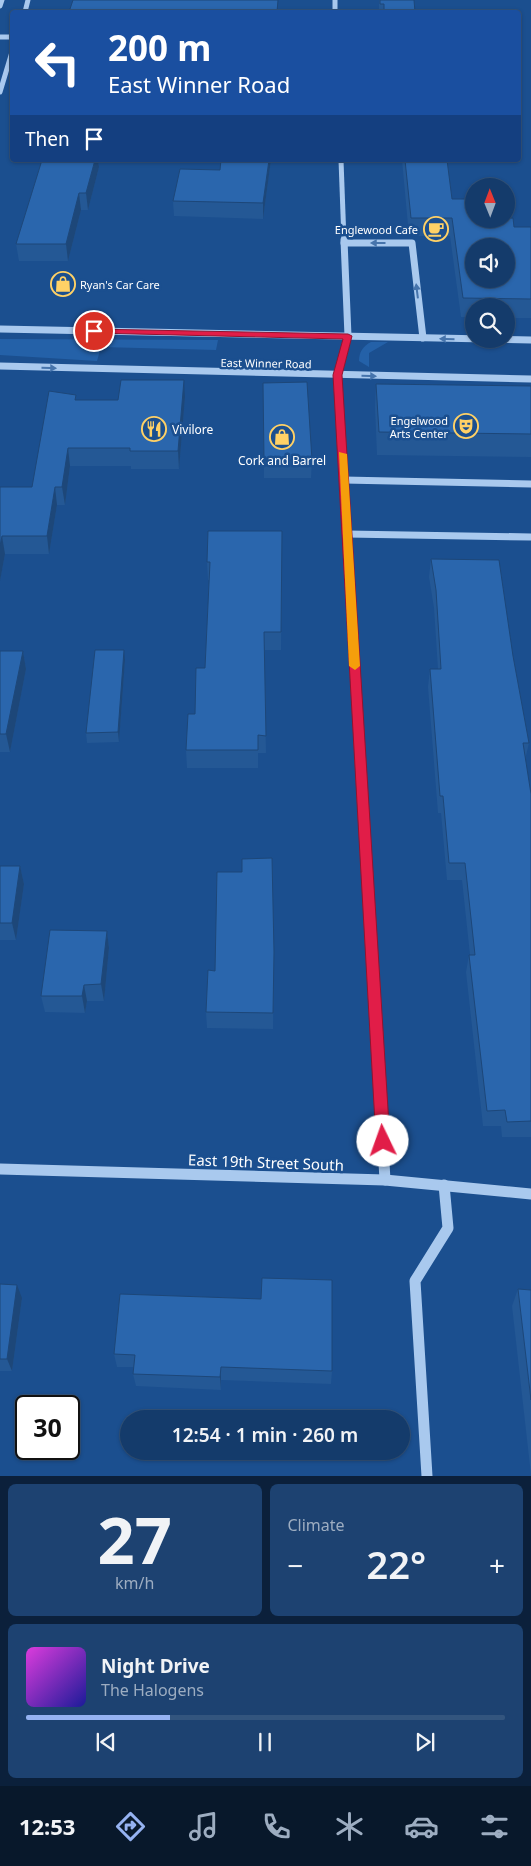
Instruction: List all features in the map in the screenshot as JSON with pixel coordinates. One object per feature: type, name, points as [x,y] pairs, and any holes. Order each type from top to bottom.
[{"type":"street","points":[[0,6],[2,0]]},
{"type":"street","points":[[0,92],[10,59]]},
{"type":"street","points":[[341,162],[348,336],[338,375],[385,1180]]},
{"type":"street","points":[[0,329],[531,340]]},
{"type":"street","name":"East Winner Road","points":[[0,366],[531,379]]},
{"type":"street","points":[[344,480],[531,484]]},
{"type":"street","points":[[347,534],[531,537]]},
{"type":"street","name":"East 19th Street South","points":[[0,1168],[385,1180],[531,1194]]},
{"type":"street","points":[[427,1476],[415,1281],[448,1228],[444,1186]]},
{"type":"lane","points":[[344,243],[412,244],[423,338]]},
{"type":"shaded area","points":[[0,339],[218,340],[216,350],[101,347],[97,361],[0,355]]},
{"type":"shaded area","points":[[371,342],[388,342],[369,353],[369,367],[359,361],[359,358],[362,350]]},
{"type":"building","points":[[73,0],[278,0],[277,10],[70,10]]},
{"type":"building","points":[[380,0],[414,0],[415,10],[384,10],[384,4],[380,4]]},
{"type":"building","points":[[41,162],[94,162],[86,193],[79,193],[66,244],[16,244]]},
{"type":"building","points":[[221,162],[269,162],[263,203],[173,201],[180,169],[220,170]]},
{"type":"building","points":[[405,162],[447,162],[452,199],[465,199],[465,228],[531,227],[531,299],[463,298],[452,218],[411,218]]},
{"type":"building","points":[[121,380],[184,380],[178,451],[130,451],[130,448],[68,448],[62,487],[55,487],[47,536],[2,536],[0,546],[0,487],[32,487],[49,391],[76,395],[75,400],[118,400]]},
{"type":"building","points":[[307,382],[312,460],[264,460],[263,383]]},
{"type":"building","points":[[376,384],[531,386],[531,434],[379,432]]},
{"type":"building","points":[[208,531],[282,531],[281,632],[264,632],[266,736],[258,735],[258,750],[186,750],[188,714],[195,714],[196,668],[205,668],[210,562],[207,562]]},
{"type":"building","points":[[431,559],[499,560],[513,656],[529,743],[523,743],[531,794],[531,1121],[507,1122],[505,1110],[487,1111],[469,955],[475,955],[465,863],[449,863],[443,796],[440,796],[430,669],[441,669],[436,590]]},
{"type":"building","points":[[95,650],[124,650],[118,732],[86,733]]},
{"type":"building","points":[[0,651],[23,651],[6,734],[0,734]]},
{"type":"building","points":[[272,858],[273,1013],[206,1012],[208,970],[215,971],[217,872],[242,872],[242,859]]},
{"type":"building","points":[[0,866],[20,866],[12,923],[0,923]]},
{"type":"building","points":[[50,930],[107,931],[101,984],[84,985],[82,996],[41,996]]},
{"type":"building","points":[[262,1278],[332,1280],[332,1371],[221,1367],[220,1377],[133,1374],[135,1355],[114,1354],[120,1294],[261,1299]]},
{"type":"building","points":[[0,1284],[17,1285],[7,1359],[0,1359]]},
{"type":"building","points":[[518,1289],[531,1290],[531,1400]]},
{"type":"slow traffic","points":[[342,454],[355,666]]},
{"type":"place","name":"Englewood Cafe","points":[[436,229]]},
{"type":"place","name":"Ryan's Car Care","points":[[63,284]]},
{"type":"place","name":"Engelwood Arts Center","points":[[466,426]]},
{"type":"place","name":"Vivilore","points":[[154,429]]},
{"type":"place","name":"Cork and Barrel","points":[[282,437]]},
{"type":"route","points":[[94,331],[348,336],[338,375],[383,1141]]}]
